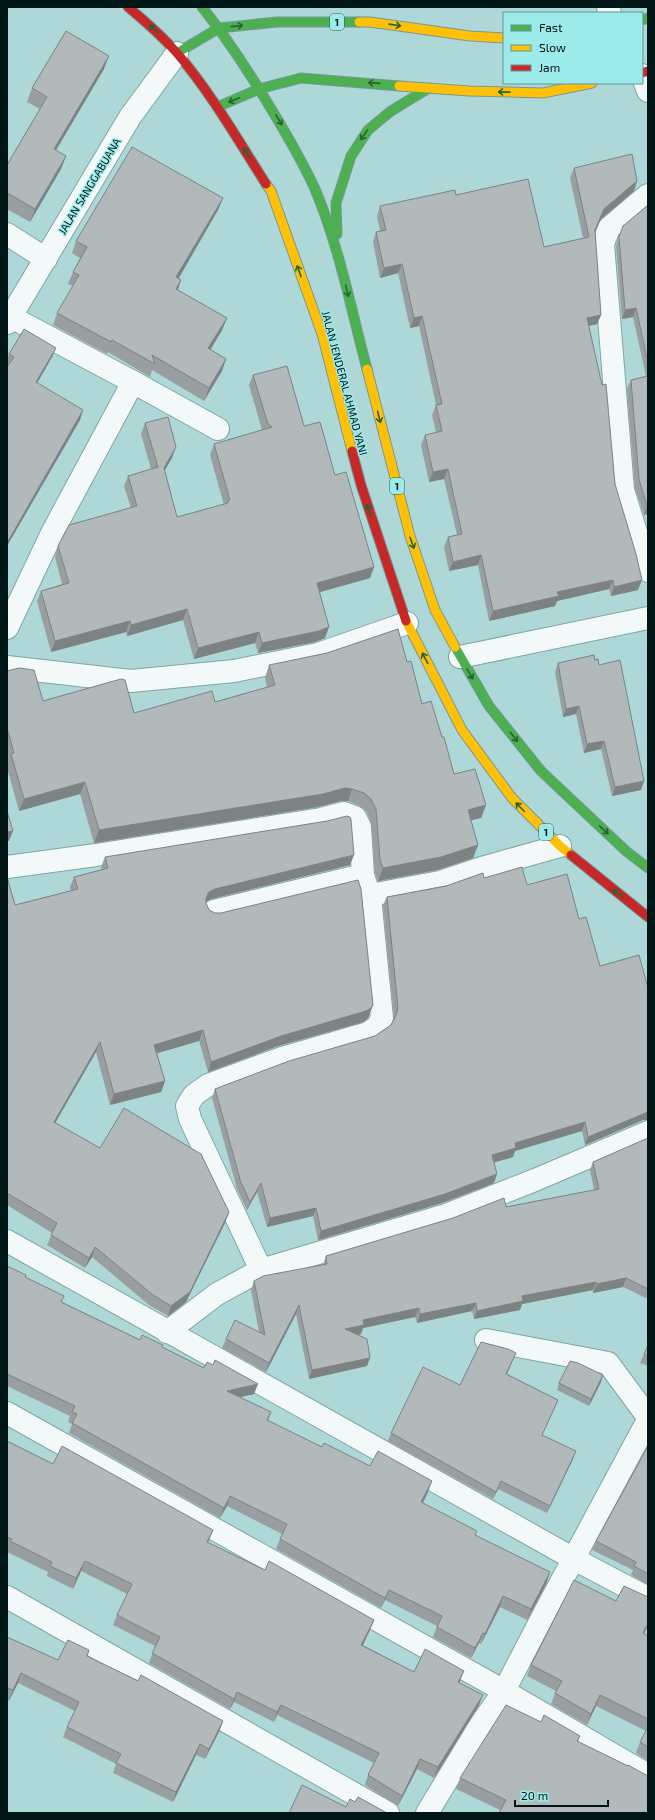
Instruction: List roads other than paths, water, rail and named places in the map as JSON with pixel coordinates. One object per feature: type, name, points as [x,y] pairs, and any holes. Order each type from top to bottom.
[{"type":"main road","name":"JALAN JENDERAL AHMAD YANI","points":[[128,7],[151,26],[177,53],[217,107],[271,191],[322,334],[361,485],[407,623],[462,730],[512,798],[560,846]]},
{"type":"main road","name":"1","points":[[202,7],[219,28],[259,89],[294,146],[315,190],[338,253],[410,536],[435,610],[460,657],[490,706],[541,771],[626,851],[648,868]]},
{"type":"main road","points":[[352,13],[370,22]]},
{"type":"main road","name":"1","points":[[177,53],[219,28],[277,22],[370,22],[470,36],[503,38]]},
{"type":"main road","points":[[217,107],[259,89],[301,78],[469,91],[543,92],[587,84]]},
{"type":"main road","points":[[338,253],[336,203],[351,156],[368,130],[391,111],[429,88]]},
{"type":"main road","name":"1","points":[[560,846],[648,917]]},
{"type":"street","name":"JALAN SANGGABUANA","points":[[9,320],[130,117],[177,53]]},
{"type":"street","points":[[643,77],[648,90]]},
{"type":"street","points":[[648,195],[609,228],[603,244],[622,490],[648,571]]},
{"type":"street","points":[[7,234],[46,259]]},
{"type":"street","points":[[9,320],[133,382],[218,429]]},
{"type":"street","points":[[7,628],[52,533],[133,382]]},
{"type":"street","points":[[460,657],[648,618]]},
{"type":"street","points":[[7,668],[131,681],[226,672],[318,654],[407,623]]},
{"type":"street","points":[[7,867],[96,855],[321,819],[344,813],[355,817],[360,827],[363,875],[370,897],[382,1018],[377,1027],[368,1033],[282,1058],[208,1085],[194,1095],[188,1106],[190,1119],[261,1270]]},
{"type":"street","points":[[370,897],[381,893],[440,882],[485,867],[560,846]]},
{"type":"street","points":[[214,911],[363,875]]},
{"type":"street","points":[[167,1332],[217,1294],[261,1270],[446,1215],[535,1180],[648,1132]]},
{"type":"street","points":[[7,1241],[574,1559],[648,1598]]},
{"type":"street","points":[[486,1340],[608,1363],[648,1416]]},
{"type":"street","points":[[7,1413],[504,1691],[648,1776]]},
{"type":"street","points":[[427,1813],[481,1724],[504,1691],[648,1420]]},
{"type":"street","points":[[7,1597],[388,1813]]}]
